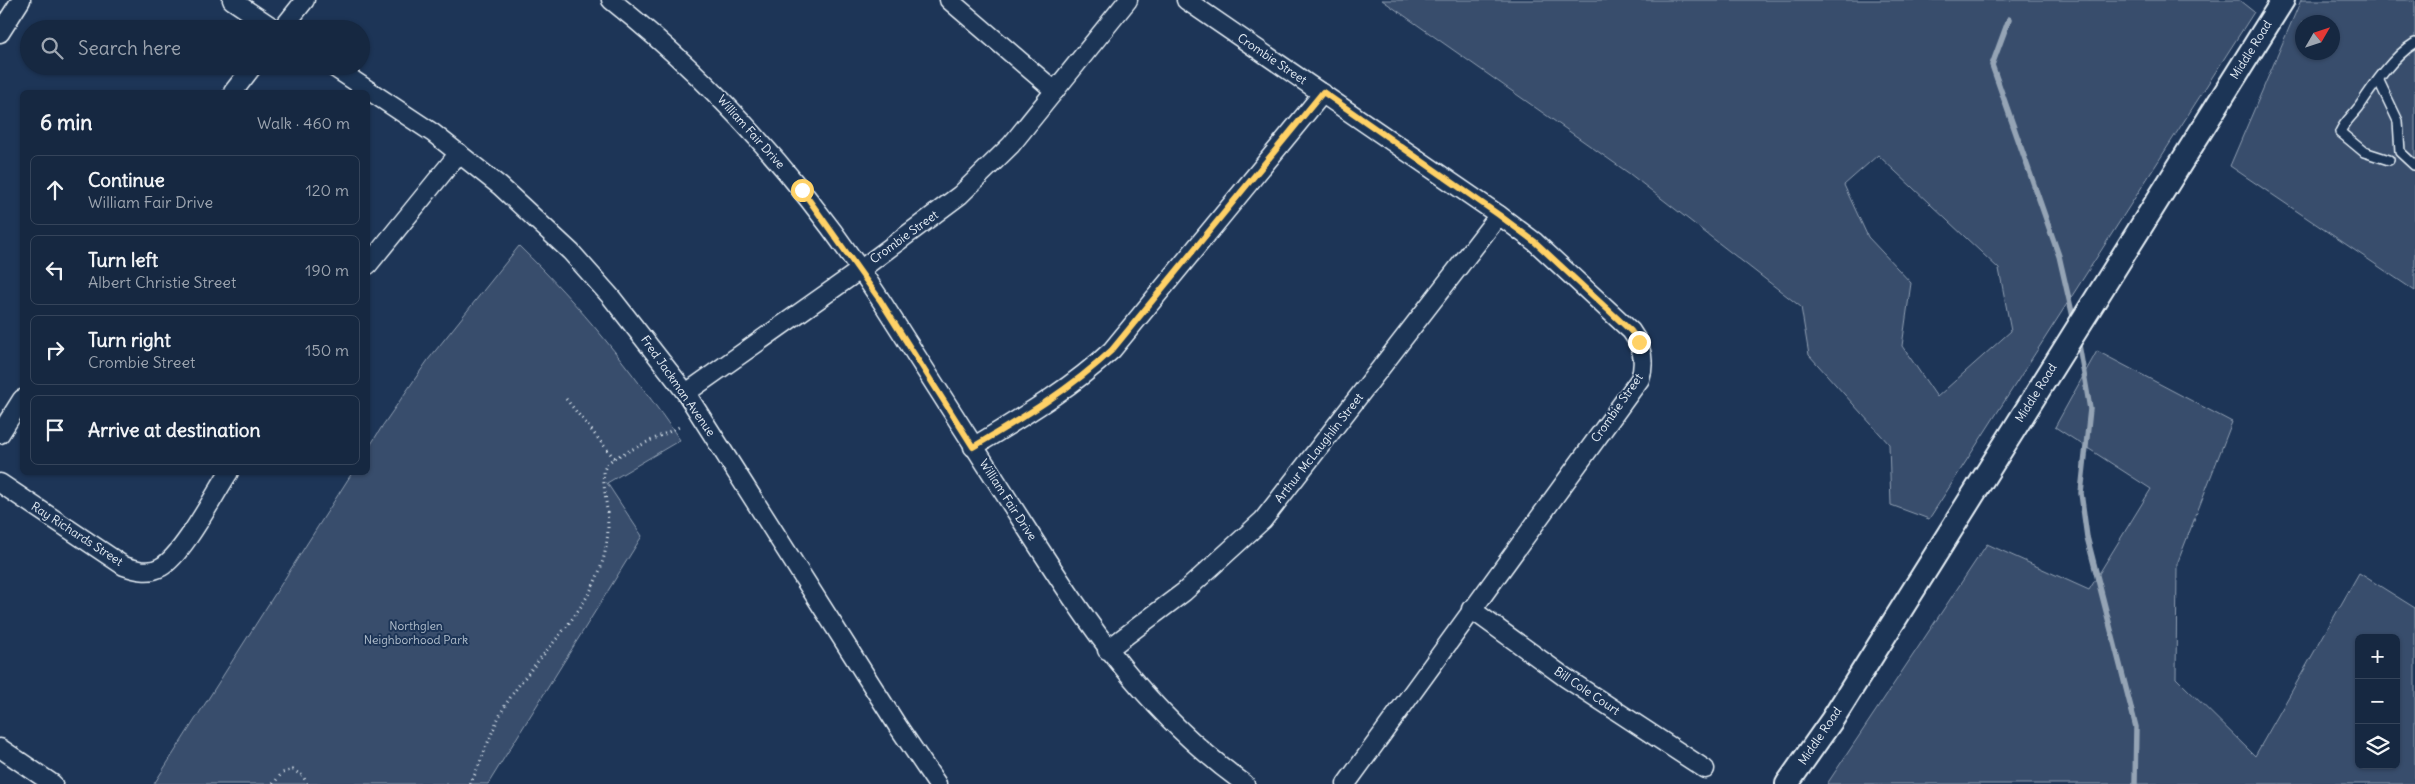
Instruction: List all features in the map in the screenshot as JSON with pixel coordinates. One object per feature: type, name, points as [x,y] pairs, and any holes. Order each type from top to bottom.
[{"type":"street","points":[[0,33],[21,0]]},
{"type":"street","points":[[232,0],[262,20]]},
{"type":"street","points":[[289,20],[305,0]]},
{"type":"street","name":"William Fair Drive","points":[[611,0],[659,38],[753,132],[802,190],[860,270],[973,447],[1107,650],[1159,710],[1209,756],[1245,784]]},
{"type":"street","points":[[949,0],[1055,91]]},
{"type":"street","name":"Crombie Street","points":[[686,393],[925,223],[967,189],[1011,145],[1128,0]]},
{"type":"street","name":"Crombie Street","points":[[1186,0],[1323,92],[1535,242],[1631,331],[1639,342],[1644,368],[1640,379],[1471,609],[1346,784]]},
{"type":"street","name":"Middle Road","points":[[1787,784],[1837,712],[2282,0]]},
{"type":"street","points":[[235,90],[246,75]]},
{"type":"street","name":"Fred Jackman Avenue","points":[[345,75],[367,90]]},
{"type":"street","name":"Fred Jackman Avenue","points":[[370,92],[459,153],[500,186],[571,252],[647,340],[686,393],[897,726],[937,784]]},
{"type":"street","points":[[973,447],[1062,391],[1087,373],[1112,350],[1323,92]]},
{"type":"street","points":[[370,263],[459,153]]},
{"type":"street","name":"Arthur McLaughlin Street","points":[[1107,650],[1184,592],[1263,520],[1499,215]]},
{"type":"street","points":[[0,434],[20,402]]},
{"type":"street","name":"Ray Richards Street","points":[[0,483],[124,566],[136,571],[149,571],[161,567],[181,547],[227,475]]},
{"type":"street","name":"Bill Cole Court","points":[[1471,609],[1566,678],[1705,769]]},
{"type":"street","points":[[0,748],[53,784]]},
{"type":"lane","points":[[2389,160],[2364,152],[2340,132],[2345,121],[2357,109],[2392,62],[2415,43]]},
{"type":"lane","points":[[2379,80],[2398,120],[2400,152],[2414,164]]},
{"type":"path","points":[[566,400],[614,458]]},
{"type":"path","points":[[470,784],[510,698],[580,610],[592,591],[607,541],[608,528],[602,472],[614,458],[679,427]]},
{"type":"path","points":[[273,784],[282,773],[293,770],[303,776],[307,784]]},
{"type":"green space","points":[[1382,0],[2239,0],[2254,12],[1929,519],[1891,505],[1889,444],[1809,355],[1801,307],[1630,174]],"holes":[[[1878,155],[1999,269],[2011,331],[1937,397],[1902,346],[1911,283],[1868,237],[1844,185]]]},
{"type":"green space","points":[[2301,0],[2415,0],[2415,291],[2230,166]]},
{"type":"green space","name":"Northglen Neighborhood Park","points":[[519,246],[564,292],[604,339],[643,388],[680,440],[607,483],[642,536],[488,784],[154,784],[351,475],[370,475],[370,446],[428,360]]},
{"type":"green space","points":[[2097,351],[2232,422],[2177,564],[2176,678],[2255,756],[2359,573],[2415,608],[2415,784],[1827,784],[1987,544],[2089,590],[2151,489],[2055,427]]},
{"type":"waterway","points":[[2009,19],[1992,65],[2059,256],[2074,321]]},
{"type":"waterway","points":[[2078,339],[2090,409],[2081,493],[2087,537],[2136,727],[2135,784]]},
{"type":"route","points":[[802,190],[880,300],[973,447],[1062,391],[1087,373],[1112,350],[1138,321],[1323,92],[1535,242],[1631,331],[1639,342]]}]
